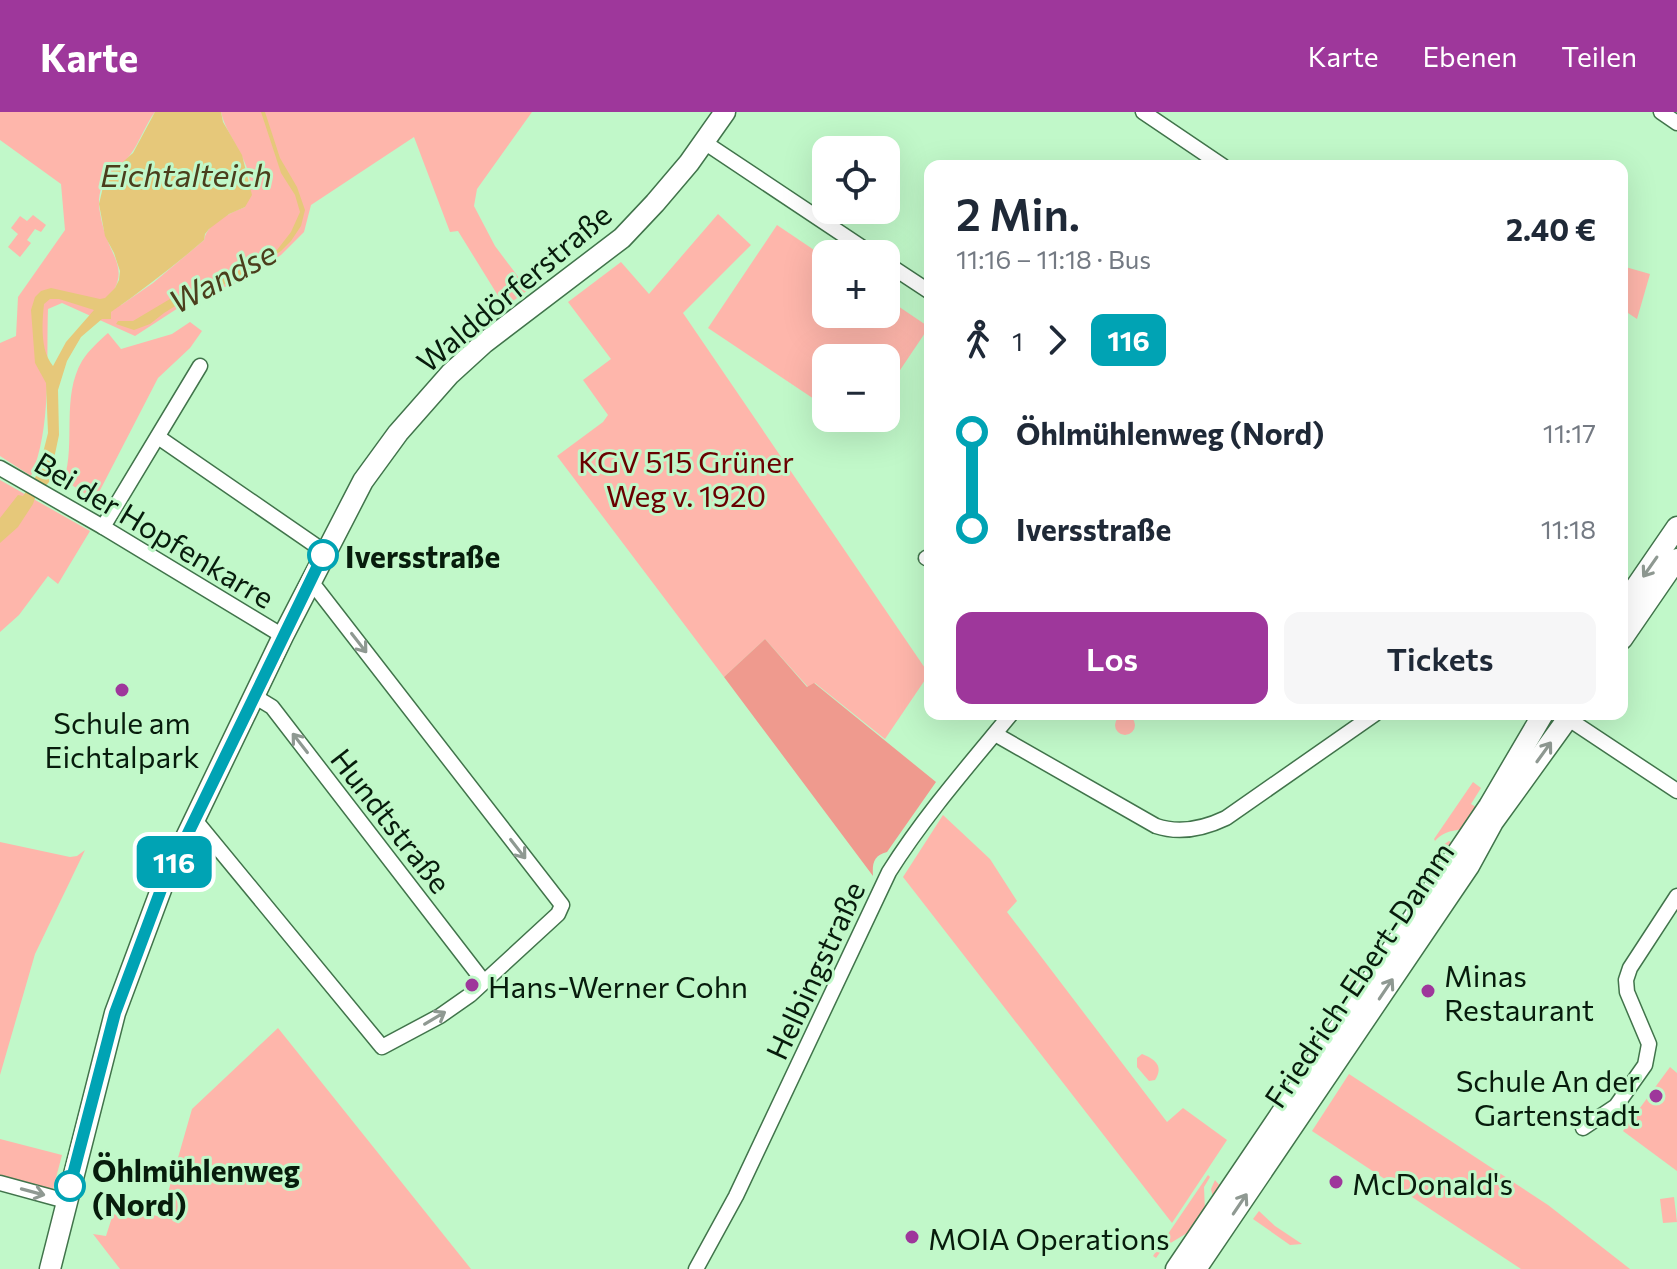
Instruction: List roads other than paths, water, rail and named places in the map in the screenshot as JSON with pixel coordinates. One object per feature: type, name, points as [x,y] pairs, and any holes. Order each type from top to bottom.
[{"type":"main road","name":"Walddörferstraße","points":[[50,1269],[115,1013],[162,887],[283,636],[363,481],[398,433],[450,374],[484,343],[622,238],[655,203],[725,112]]},
{"type":"main road","points":[[1628,598],[1677,527]]},
{"type":"main road","points":[[1628,631],[1673,573]]},
{"type":"main road","name":"Friedrich-Ebert-Damm","points":[[1176,1269],[1489,806],[1539,720]]},
{"type":"main road","name":"Friedrich-Ebert-Damm","points":[[1196,1269],[1469,866],[1493,822],[1564,720]]},
{"type":"street","points":[[1143,112],[1214,160]]},
{"type":"street","points":[[1661,112],[1677,123]]},
{"type":"street","points":[[704,142],[851,240]]},
{"type":"street","points":[[900,272],[924,288]]},
{"type":"street","points":[[103,527],[200,366]]},
{"type":"street","points":[[158,437],[325,552]]},
{"type":"street","name":"Bei der Hopfenkarre","points":[[0,468],[283,636]]},
{"type":"street","points":[[195,820],[382,1047],[440,1016],[484,982],[558,914],[562,905],[317,589],[309,585]]},
{"type":"street","name":"Hundtstraße","points":[[254,696],[272,707],[484,982]]},
{"type":"street","name":"Helbingstraße","points":[[696,1269],[736,1196],[889,872],[937,803],[1006,720]]},
{"type":"street","points":[[995,734],[1132,814],[1156,826],[1184,830],[1210,826],[1226,818],[1366,720]]},
{"type":"street","points":[[1574,720],[1677,791]]},
{"type":"street","points":[[1583,1128],[1616,1106],[1645,1065],[1649,1044],[1627,992],[1626,980],[1630,968],[1677,896]]},
{"type":"street","points":[[0,1183],[66,1201]]},
{"type":"water","name":"Eichtalteich","points":[[155,112],[221,112],[223,122],[242,155],[252,195],[245,207],[209,229],[204,240],[193,250],[111,312],[111,319],[102,319],[81,337],[67,361],[58,390],[59,435],[49,482],[35,498],[18,527],[0,543],[0,518],[18,495],[23,496],[38,473],[48,433],[46,383],[35,363],[31,310],[35,297],[51,288],[100,299],[115,288],[120,271],[105,236],[99,204],[108,175],[133,153]],"holes":[[[50,299],[94,310],[66,342],[53,366],[44,345],[43,312],[44,304]]]},
{"type":"water","points":[[261,112],[265,112],[280,158],[297,187],[305,210],[301,226],[291,241],[239,279],[190,297],[150,324],[134,330],[116,324],[118,321],[133,321],[175,296],[253,264],[277,250],[291,232],[300,212],[295,195],[281,173]]},
{"type":"place","name":"Iversstraße","points":[[323,555]]},
{"type":"place","name":"Schule am Eichtalpark","points":[[122,690]]},
{"type":"place","name":"Hans-Werner Cohn","points":[[472,985]]},
{"type":"place","name":"Minas Restaurant","points":[[1428,991]]},
{"type":"place","name":"Schule An der Gartenstadt","points":[[1656,1096]]},
{"type":"place","name":"McDonald's","points":[[1336,1182]]},
{"type":"place","name":"Öhlmühlenweg (Nord)","points":[[70,1186]]},
{"type":"place","name":"MOIA Operations","points":[[912,1237]]},
{"type":"water label","name":"Wandse","points":[[222,276]]},
{"type":"park label","name":"KGV 515 Grüner Weg v. 1920","points":[[686,477]]}]
